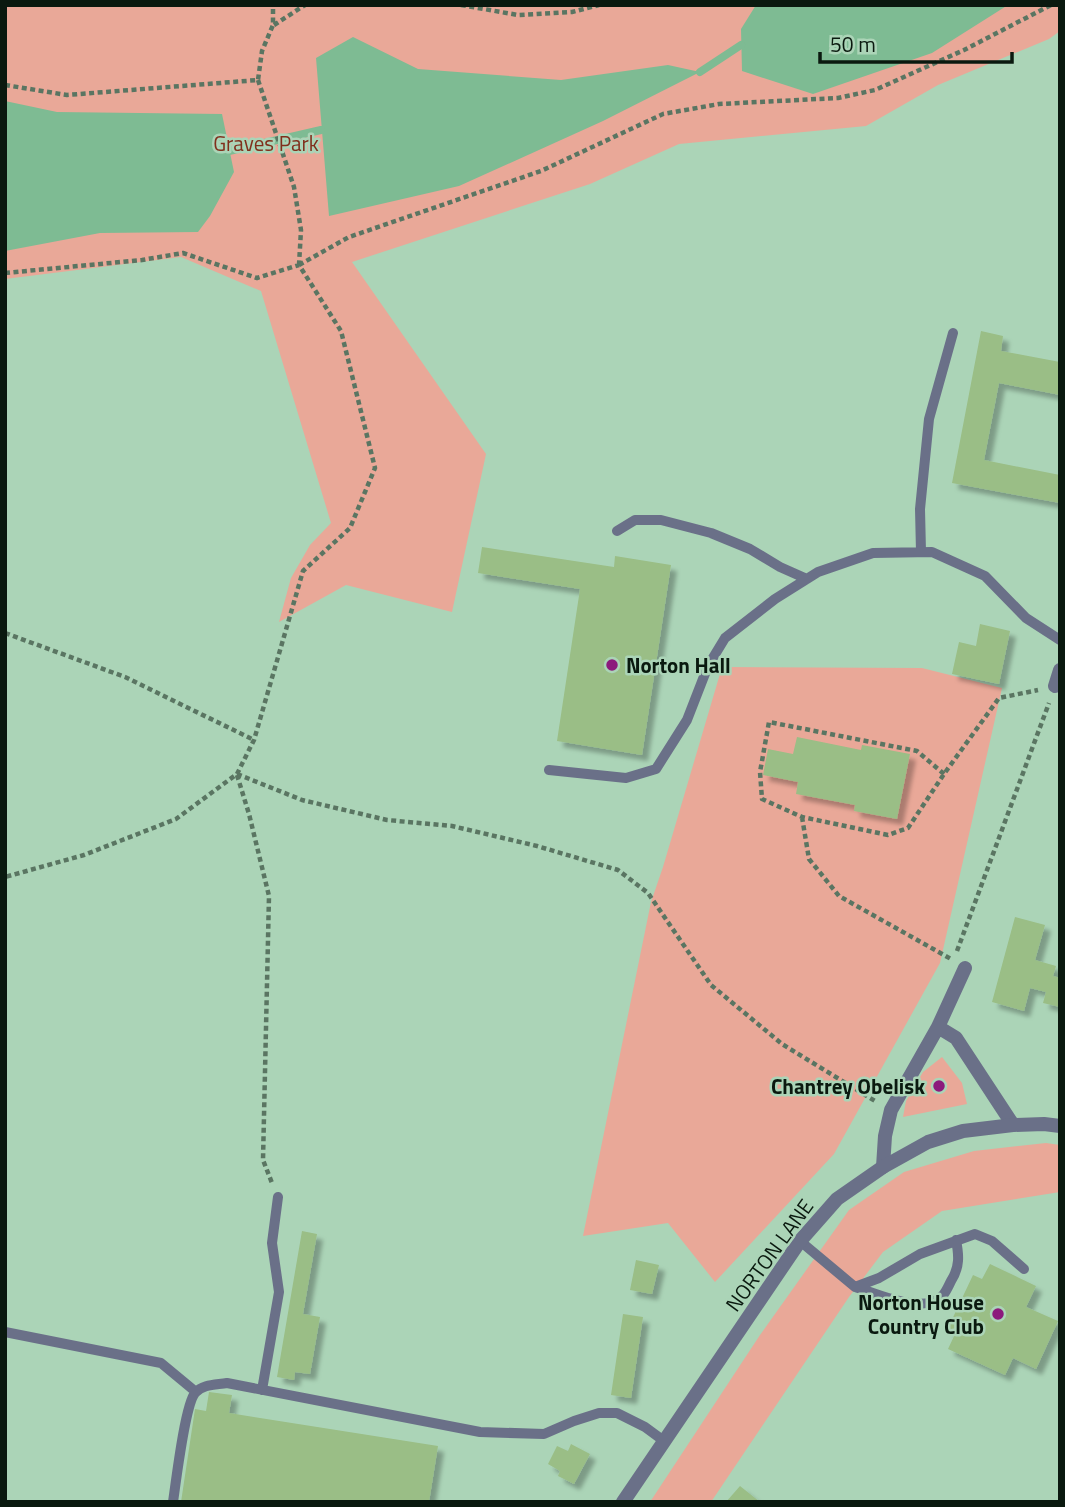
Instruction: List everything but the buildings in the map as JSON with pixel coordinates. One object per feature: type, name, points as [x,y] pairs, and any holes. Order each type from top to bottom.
[{"type":"street","points":[[1055,686],[1060,670]]},
{"type":"street","points":[[883,1167],[885,1136],[891,1111],[938,1027],[959,964]]},
{"type":"street","points":[[938,1027],[956,1038],[1013,1125]]},
{"type":"street","name":"NORTON LANE","points":[[622,1502],[800,1241],[837,1199],[883,1167],[928,1142],[963,1132],[1013,1125],[1060,1126]]},
{"type":"lane","points":[[921,552],[920,509],[929,419],[953,333]]},
{"type":"lane","points":[[617,531],[635,520],[661,520],[711,533],[750,549],[807,579]]},
{"type":"lane","points":[[549,770],[626,778],[656,769],[687,720],[708,666],[725,638],[775,599],[818,572],[873,553],[932,552],[985,576],[1026,618],[1060,640]]},
{"type":"lane","points":[[262,1390],[279,1292],[272,1242],[278,1198]]},
{"type":"lane","points":[[855,1287],[879,1279],[920,1254],[975,1234],[992,1241],[1024,1269]]},
{"type":"lane","points":[[800,1241],[855,1287],[911,1304],[930,1303],[942,1296],[954,1276],[959,1256],[956,1240]]},
{"type":"lane","points":[[5,1332],[161,1363],[196,1392]]},
{"type":"lane","points":[[173,1502],[189,1407],[196,1392],[206,1386],[227,1383],[480,1432],[544,1434],[599,1413],[617,1413],[645,1427],[664,1441]]},
{"type":"path","points":[[5,877],[84,855],[176,819],[237,774],[254,740],[303,571],[349,528],[375,468],[341,331],[299,265],[301,230],[294,187],[258,80],[262,51],[273,25],[273,5]]},
{"type":"path","points":[[273,25],[305,5]]},
{"type":"path","points":[[461,5],[518,15],[572,12],[599,5]]},
{"type":"path","points":[[5,273],[142,260],[183,253],[257,278],[299,265],[349,237],[541,171],[663,114],[719,104],[838,98],[875,90],[964,50],[1051,5]]},
{"type":"path","points":[[5,85],[67,95],[258,80]]},
{"type":"path","points":[[5,633],[125,677],[254,740]]},
{"type":"path","points":[[944,774],[918,751],[769,722],[760,772],[762,799],[802,817],[888,835],[908,828],[999,698],[1055,686]]},
{"type":"path","points":[[802,817],[808,859],[839,896],[959,964],[1055,686]]},
{"type":"path","points":[[237,774],[302,800],[387,820],[453,825],[618,870],[648,893],[711,985],[782,1044],[891,1111]]},
{"type":"path","points":[[237,774],[269,896],[263,1160],[278,1198]]},
{"type":"green space","name":"Graves Park","points":[[5,5],[1060,5],[1060,31],[1049,39],[938,85],[866,126],[679,144],[590,184],[352,262],[486,454],[452,612],[346,585],[279,622],[291,578],[310,545],[331,523],[261,291],[181,257],[5,279]]},
{"type":"green space","points":[[722,667],[922,668],[1002,688],[940,963],[834,1154],[715,1282],[668,1223],[583,1236],[651,902]]},
{"type":"green space","points":[[942,1057],[962,1083],[967,1104],[903,1117],[906,1101],[923,1072]]},
{"type":"green space","points":[[1046,1143],[1060,1145],[1060,1192],[942,1211],[883,1252],[849,1297],[711,1502],[650,1502],[760,1335],[849,1210],[904,1172],[974,1151]]},
{"type":"shaded area","points":[[756,5],[1008,5],[932,53],[813,94],[742,71],[741,29]]},
{"type":"shaded area","points":[[353,37],[418,69],[561,80],[668,65],[700,72],[603,121],[459,186],[329,216],[316,58]]},
{"type":"shaded area","points":[[5,101],[57,112],[222,114],[234,172],[198,232],[100,233],[5,251]]},
{"type":"waterway","points":[[700,72],[741,45]]},
{"type":"waterway","points":[[229,151],[321,130]]},
{"type":"place","name":"Norton Hall","points":[[612,665]]},
{"type":"place","name":"Chantrey Obelisk","points":[[939,1086]]},
{"type":"place","name":"Norton House Country Club","points":[[998,1314]]}]
